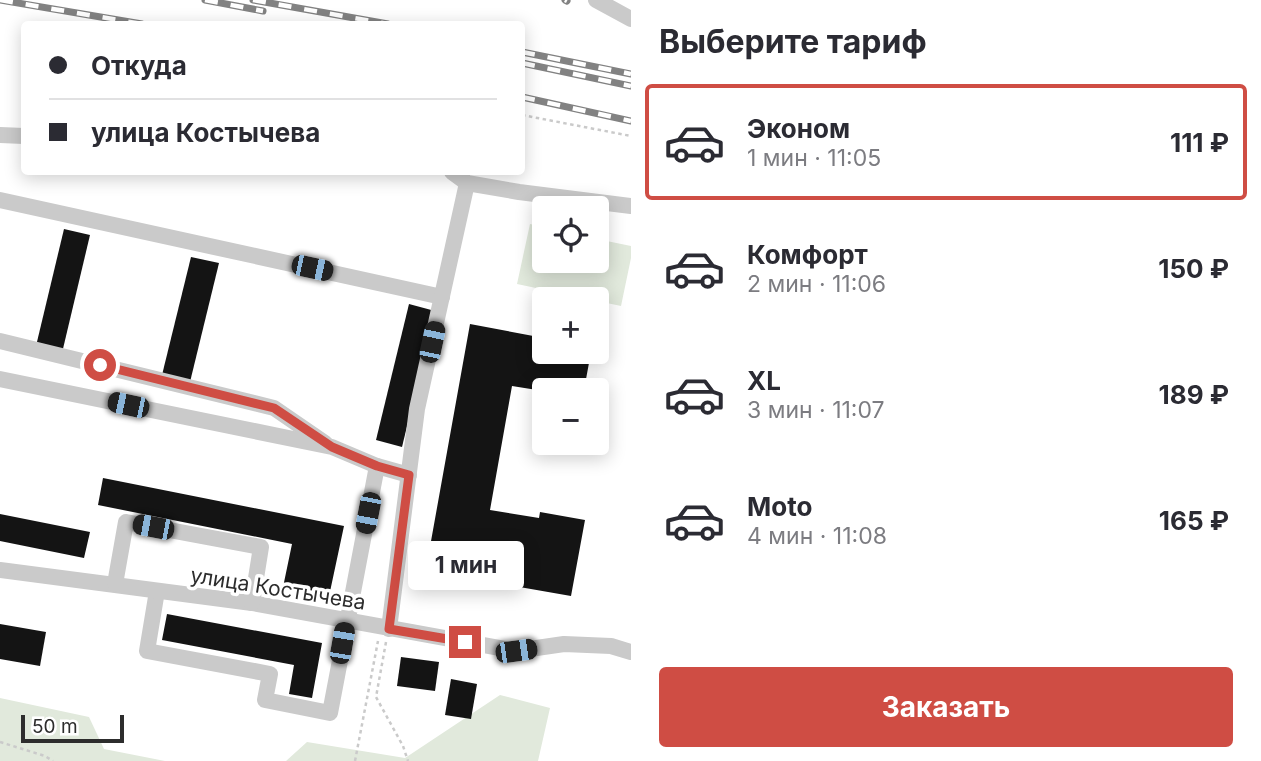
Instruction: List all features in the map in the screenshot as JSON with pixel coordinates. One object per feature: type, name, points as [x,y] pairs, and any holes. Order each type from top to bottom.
[{"type":"street","points":[[599,1],[631,19]]},
{"type":"street","points":[[0,135],[21,136]]},
{"type":"street","points":[[456,175],[467,183],[631,206]]},
{"type":"street","points":[[385,628],[417,409],[467,183]]},
{"type":"street","points":[[0,200],[442,297]]},
{"type":"street","points":[[0,341],[274,408],[332,447],[377,466],[409,475]]},
{"type":"street","points":[[0,379],[332,447]]},
{"type":"street","points":[[157,591],[147,651],[270,674],[265,700],[330,713],[377,466]]},
{"type":"street","points":[[115,584],[126,522],[261,547],[252,603]]},
{"type":"street","name":"улица Костычева","points":[[0,570],[252,603],[516,651],[564,644],[611,646],[631,652]]},
{"type":"path","points":[[525,116],[631,136]]},
{"type":"path","points":[[355,761],[385,628]]},
{"type":"path","points":[[385,628],[376,697],[403,746],[408,761]]},
{"type":"path","points":[[0,742],[46,756],[53,761]]},
{"type":"shaded area","points":[[530,224],[532,273],[609,273],[609,241],[631,246],[621,306],[609,303],[609,287],[532,287],[517,284]]},
{"type":"shaded area","points":[[500,695],[550,708],[538,761],[286,761],[307,742],[405,758]]},
{"type":"shaded area","points":[[0,698],[89,717],[104,749],[165,761],[0,761]]},
{"type":"building","points":[[64,229],[90,235],[62,353],[36,346]]},
{"type":"building","points":[[191,257],[219,263],[190,382],[162,375]]},
{"type":"building","points":[[409,304],[435,311],[402,447],[376,440]]},
{"type":"building","points":[[470,324],[532,336],[532,364],[589,364],[586,378],[532,378],[532,389],[512,386],[490,510],[539,518],[540,512],[585,520],[571,596],[473,579],[432,587],[426,569]]},
{"type":"building","points":[[103,478],[344,526],[328,601],[282,592],[292,544],[98,505]]},
{"type":"building","points":[[0,514],[90,532],[84,558],[0,541]]},
{"type":"building","points":[[167,614],[322,643],[312,698],[289,694],[294,665],[162,640]]},
{"type":"building","points":[[0,624],[46,632],[40,666],[0,659]]},
{"type":"building","points":[[401,657],[439,662],[435,691],[397,686]]},
{"type":"building","points":[[451,679],[477,684],[471,719],[445,715]]},
{"type":"railway","points":[[0,0],[124,21]]},
{"type":"railway","points":[[205,0],[263,11]]},
{"type":"railway","points":[[253,0],[371,21]]},
{"type":"railway","points":[[525,53],[631,74]]},
{"type":"railway","points":[[525,64],[631,86]]},
{"type":"railway","points":[[525,98],[631,121]]},
{"type":"route","points":[[100,365],[274,408],[332,447],[377,466],[409,475],[389,629],[465,642]]}]
